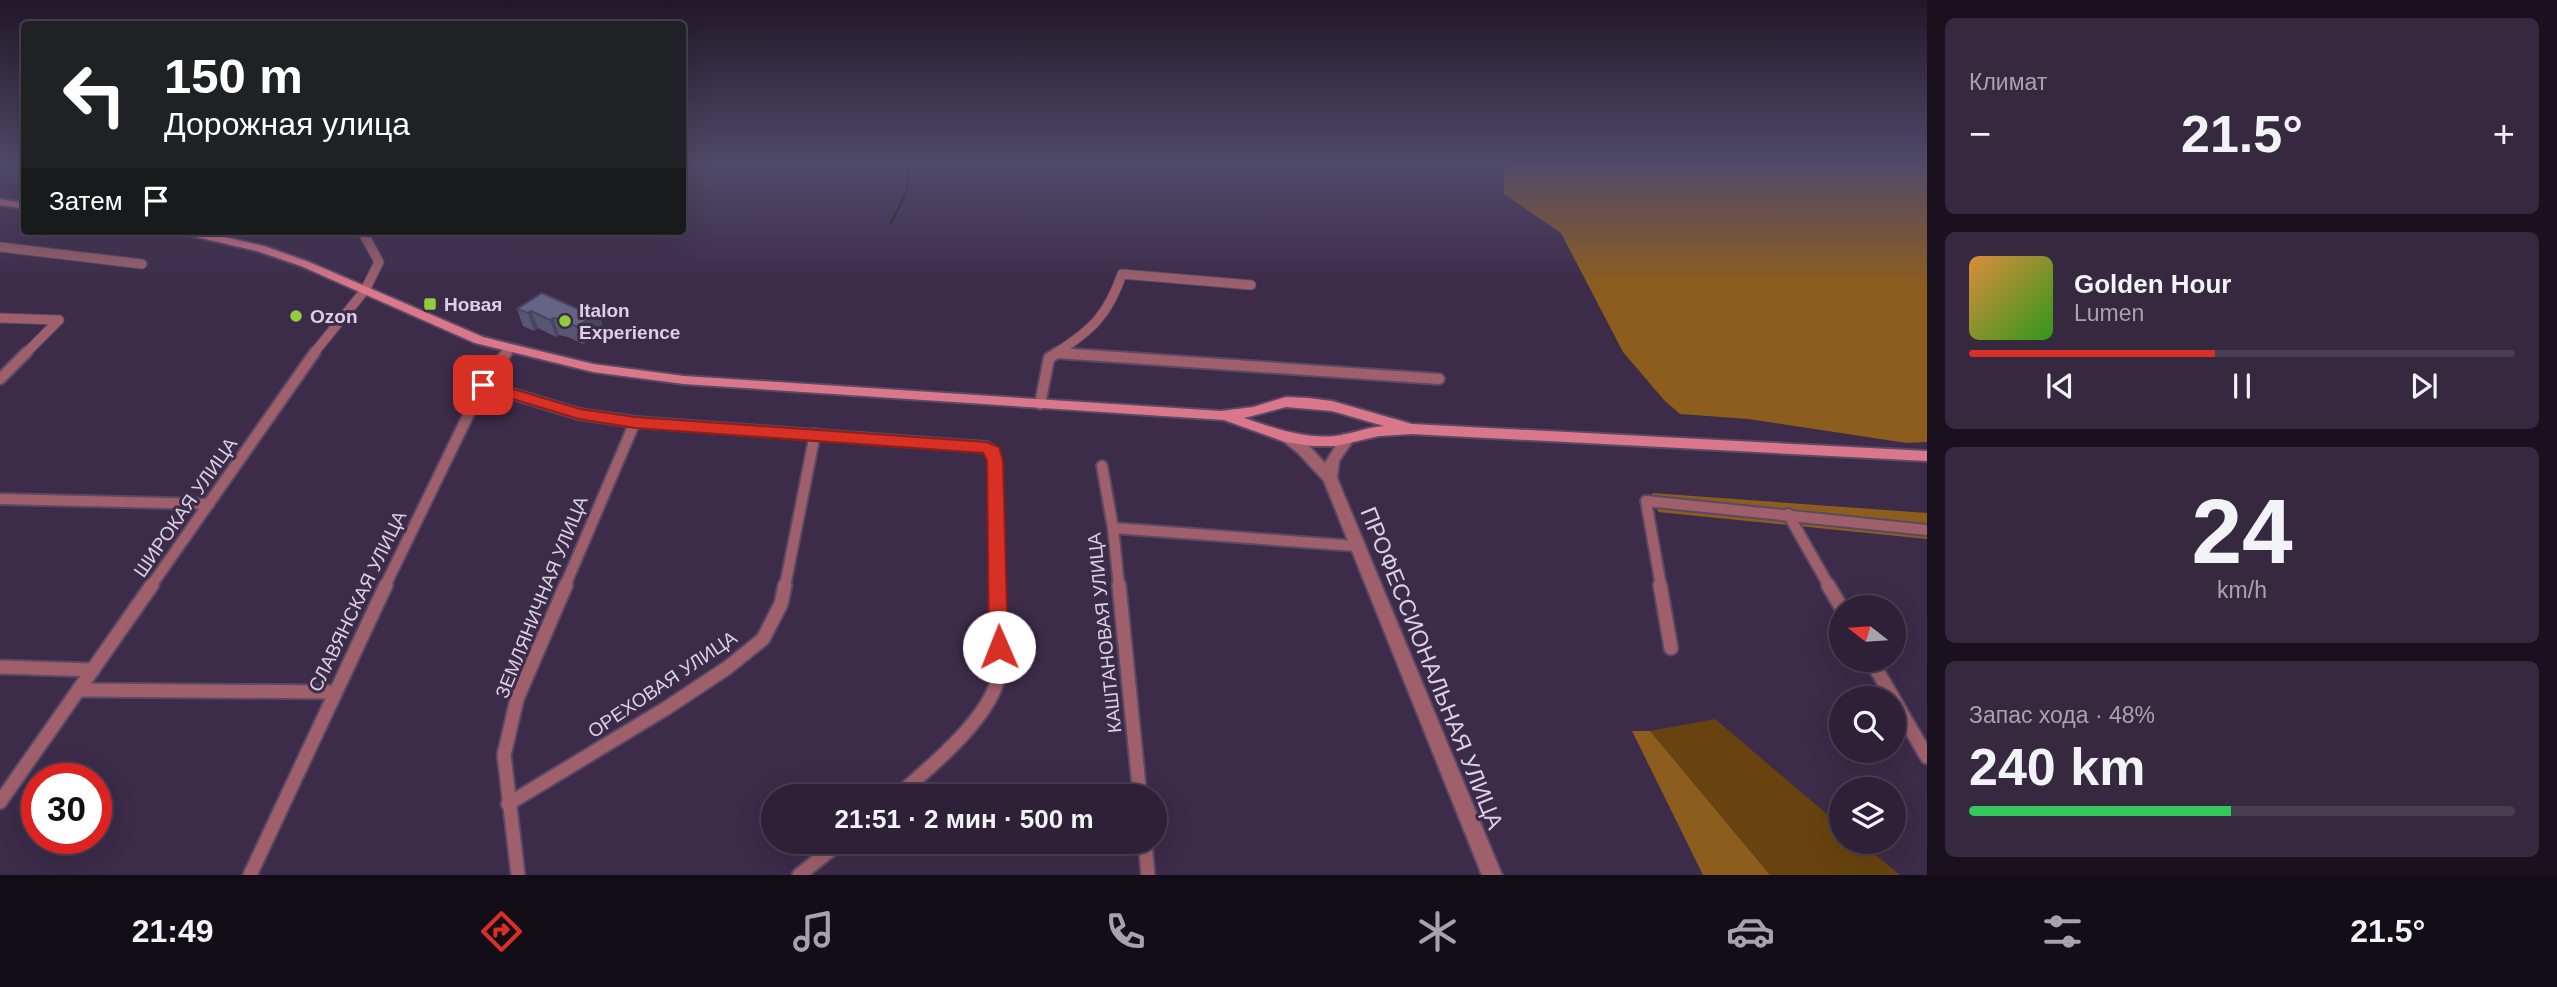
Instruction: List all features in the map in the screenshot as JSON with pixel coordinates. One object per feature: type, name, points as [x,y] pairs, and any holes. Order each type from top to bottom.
[{"type":"main road","points":[[202,235],[260,247],[444,326],[509,349],[593,368],[684,380],[1221,416],[1300,402],[1327,405],[1412,429]]},
{"type":"main road","points":[[1275,406],[1270,415],[1271,422],[1285,437]]},
{"type":"main road","points":[[1342,410],[1350,420],[1348,438]]},
{"type":"main road","points":[[1221,416],[1269,429],[1285,437],[1329,441],[1379,431],[1412,429],[1927,456]]},
{"type":"street","name":"ШИРОКАЯ УЛИЦА","points":[[0,802],[320,344],[365,290],[379,262],[364,235]]},
{"type":"street","points":[[0,247],[142,264]]},
{"type":"street","points":[[1040,404],[1049,358],[1096,328],[1114,299],[1122,274],[1251,285]]},
{"type":"street","points":[[0,318],[60,320],[0,379]]},
{"type":"street","name":"СЛАВЯНСКАЯ УЛИЦА","points":[[250,875],[334,692],[483,385],[509,349]]},
{"type":"street","points":[[1057,353],[1439,379]]},
{"type":"street","points":[[483,385],[579,414],[635,422],[986,447],[993,451],[999,674],[993,695],[979,715],[943,757],[911,784]]},
{"type":"street","name":"ЗЕМЛЯНИЧНАЯ УЛИЦА","points":[[517,875],[503,755],[517,699],[635,422]]},
{"type":"street","name":"ОРЕХОВАЯ УЛИЦА","points":[[508,804],[665,709],[727,668],[762,639],[781,604],[815,434]]},
{"type":"street","points":[[1285,437],[1303,449],[1330,478]]},
{"type":"street","points":[[1330,478],[1332,460],[1348,438]]},
{"type":"street","name":"КАШТАНОВАЯ УЛИЦА","points":[[1102,466],[1113,528],[1139,784]]},
{"type":"street","name":"ПРОФЕССИОНАЛЬНАЯ УЛИЦА","points":[[1330,478],[1492,875]]},
{"type":"street","points":[[0,499],[209,505]]},
{"type":"street","points":[[1671,648],[1646,501],[1927,530]]},
{"type":"street","points":[[1788,514],[1834,595]]},
{"type":"street","points":[[1113,528],[1356,546]]},
{"type":"street","points":[[0,667],[93,670]]},
{"type":"street","points":[[1878,672],[1927,757]]},
{"type":"street","points":[[79,690],[334,692]]},
{"type":"street","points":[[799,875],[826,854]]},
{"type":"street","points":[[1146,854],[1148,875]]},
{"type":"shaded area","points":[[1520,205],[1927,205],[1927,442],[1907,443],[1748,419],[1680,414],[1664,400],[1623,352],[1561,233]]},
{"type":"shaded area","points":[[1652,493],[1927,513],[1927,539],[1658,512]]},
{"type":"shaded area","points":[[1715,719],[1829,816],[1829,854],[1875,854],[1900,875],[1770,875],[1650,731]]},
{"type":"shaded area","points":[[1632,731],[1650,731],[1770,875],[1703,875]]},
{"type":"building","points":[[542,293],[578,309],[583,305],[598,312],[577,327],[562,319],[550,320],[531,311],[528,313],[517,309]]},
{"type":"waterway","points":[[891,223],[900,205]]},
{"type":"place","name":"Новая","points":[[430,304]]},
{"type":"place","name":"Ozon","points":[[296,316]]},
{"type":"place","name":"Italon Experience","points":[[565,321]]},
{"type":"route","points":[[483,385],[579,414],[635,422],[986,447],[993,451],[995,461],[999,647]]}]
